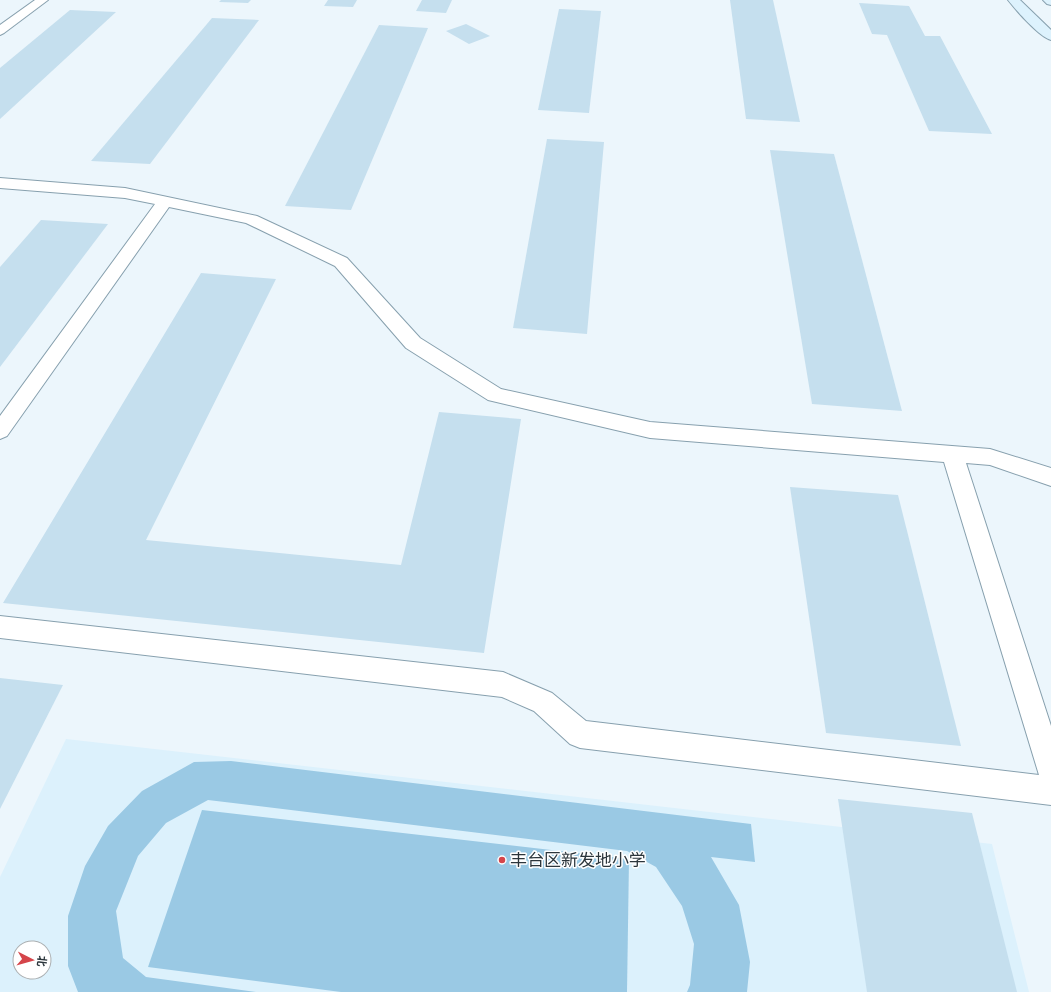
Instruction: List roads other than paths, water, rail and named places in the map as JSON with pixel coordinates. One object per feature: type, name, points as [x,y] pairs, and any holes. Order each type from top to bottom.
[{"type":"main road","points":[[1014,0],[1051,36]]},
{"type":"street","points":[[0,31],[42,0]]},
{"type":"street","points":[[6,12],[25,13]]},
{"type":"street","points":[[0,183],[125,193],[251,219],[341,262],[413,343],[495,394],[650,430],[990,458],[1051,477]]},
{"type":"street","points":[[0,431],[165,201]]},
{"type":"street","points":[[953,455],[1051,770]]},
{"type":"street","points":[[0,627],[503,685],[543,702],[580,734],[1051,792]]},
{"type":"place","name":"丰台区新发地小学","points":[[502,860]]}]
